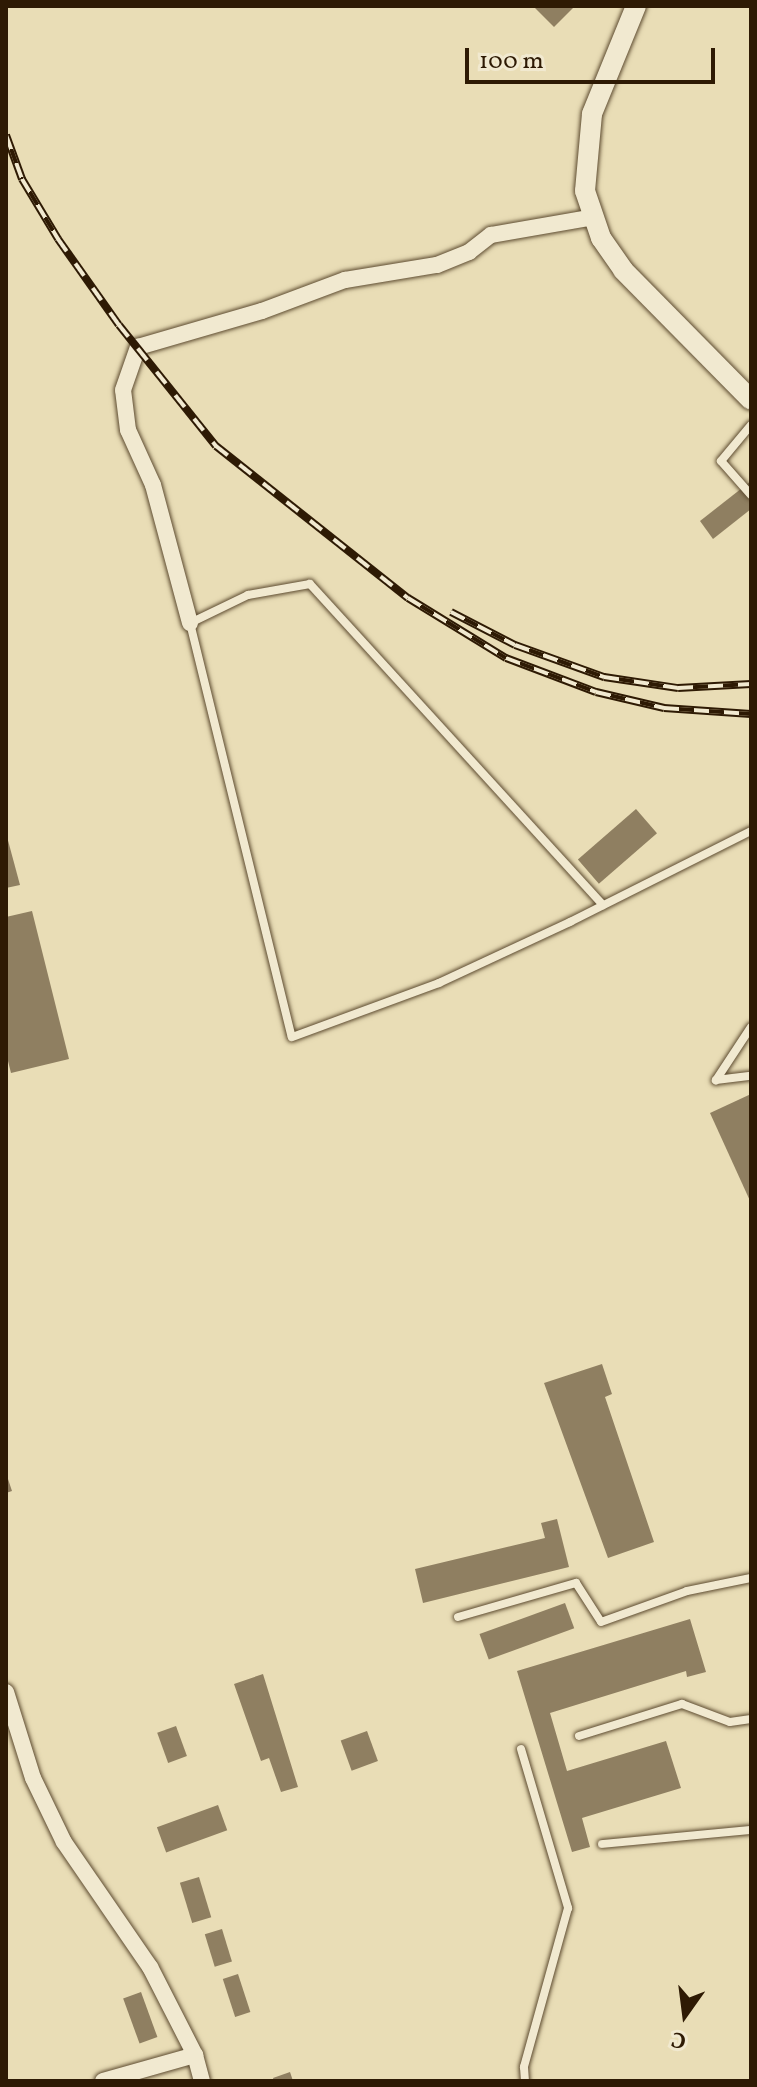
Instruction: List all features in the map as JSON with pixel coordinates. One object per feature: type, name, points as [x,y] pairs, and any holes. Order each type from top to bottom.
[{"type":"street","points":[[636,6],[589,126],[585,191],[594,217],[623,270],[751,400]]},
{"type":"street","points":[[190,623],[153,485],[128,430],[123,390],[138,347],[262,311],[345,280],[437,265],[469,252],[491,235],[594,217]]},
{"type":"street","points":[[6,1692],[33,1778],[64,1842],[150,1967],[195,2055],[202,2081]]},
{"type":"street","points":[[103,2081],[195,2055]]},
{"type":"lane","points":[[751,425],[721,461],[751,495]]},
{"type":"lane","points":[[603,905],[310,584],[248,595],[190,623],[292,1037],[439,983],[603,905],[751,831]]},
{"type":"lane","points":[[751,1027],[716,1080],[751,1076]]},
{"type":"lane","points":[[458,1617],[576,1583],[601,1622],[687,1591],[751,1578]]},
{"type":"lane","points":[[579,1736],[682,1704],[730,1722],[751,1719]]},
{"type":"lane","points":[[521,1749],[568,1908],[524,2067],[525,2081]]},
{"type":"lane","points":[[602,1844],[751,1830]]},
{"type":"building","points":[[533,6],[575,6],[554,27]]},
{"type":"building","points":[[751,481],[751,509],[713,539],[700,521]]},
{"type":"building","points":[[636,809],[657,833],[599,884],[578,860]]},
{"type":"building","points":[[6,833],[20,885],[6,888]]},
{"type":"building","points":[[32,911],[69,1059],[11,1073],[6,1053],[6,917]]},
{"type":"building","points":[[751,1094],[751,1203],[710,1113]]},
{"type":"building","points":[[602,1364],[612,1394],[605,1397],[654,1542],[608,1558],[544,1383]]},
{"type":"building","points":[[6,1473],[12,1491],[6,1493]]},
{"type":"building","points":[[557,1519],[569,1567],[423,1603],[415,1569],[545,1538],[541,1523]]},
{"type":"building","points":[[565,1603],[574,1628],[489,1659],[479,1634]]},
{"type":"building","points":[[690,1619],[706,1672],[687,1677],[686,1671],[550,1713],[567,1771],[666,1741],[681,1788],[582,1818],[590,1847],[572,1852],[517,1671]]},
{"type":"building","points":[[263,1674],[298,1787],[281,1792],[269,1758],[261,1761],[234,1684]]},
{"type":"building","points":[[176,1726],[187,1756],[168,1763],[157,1733]]},
{"type":"building","points":[[367,1731],[378,1761],[352,1771],[341,1741]]},
{"type":"building","points":[[218,1805],[227,1830],[166,1853],[157,1827]]},
{"type":"building","points":[[199,1877],[211,1917],[192,1923],[180,1883]]},
{"type":"building","points":[[222,1929],[232,1962],[215,1967],[205,1934]]},
{"type":"building","points":[[238,1974],[250,2012],[235,2017],[223,1979]]},
{"type":"building","points":[[141,1992],[157,2037],[140,2044],[123,1998]]},
{"type":"building","points":[[290,2072],[293,2081],[274,2081],[273,2078]]},
{"type":"railway","points":[[6,135],[22,179],[58,239],[119,325],[216,446],[408,598],[506,658],[596,692],[664,708],[751,714]]},
{"type":"railway","points":[[451,612],[515,645],[604,677],[678,688],[751,684]]}]
